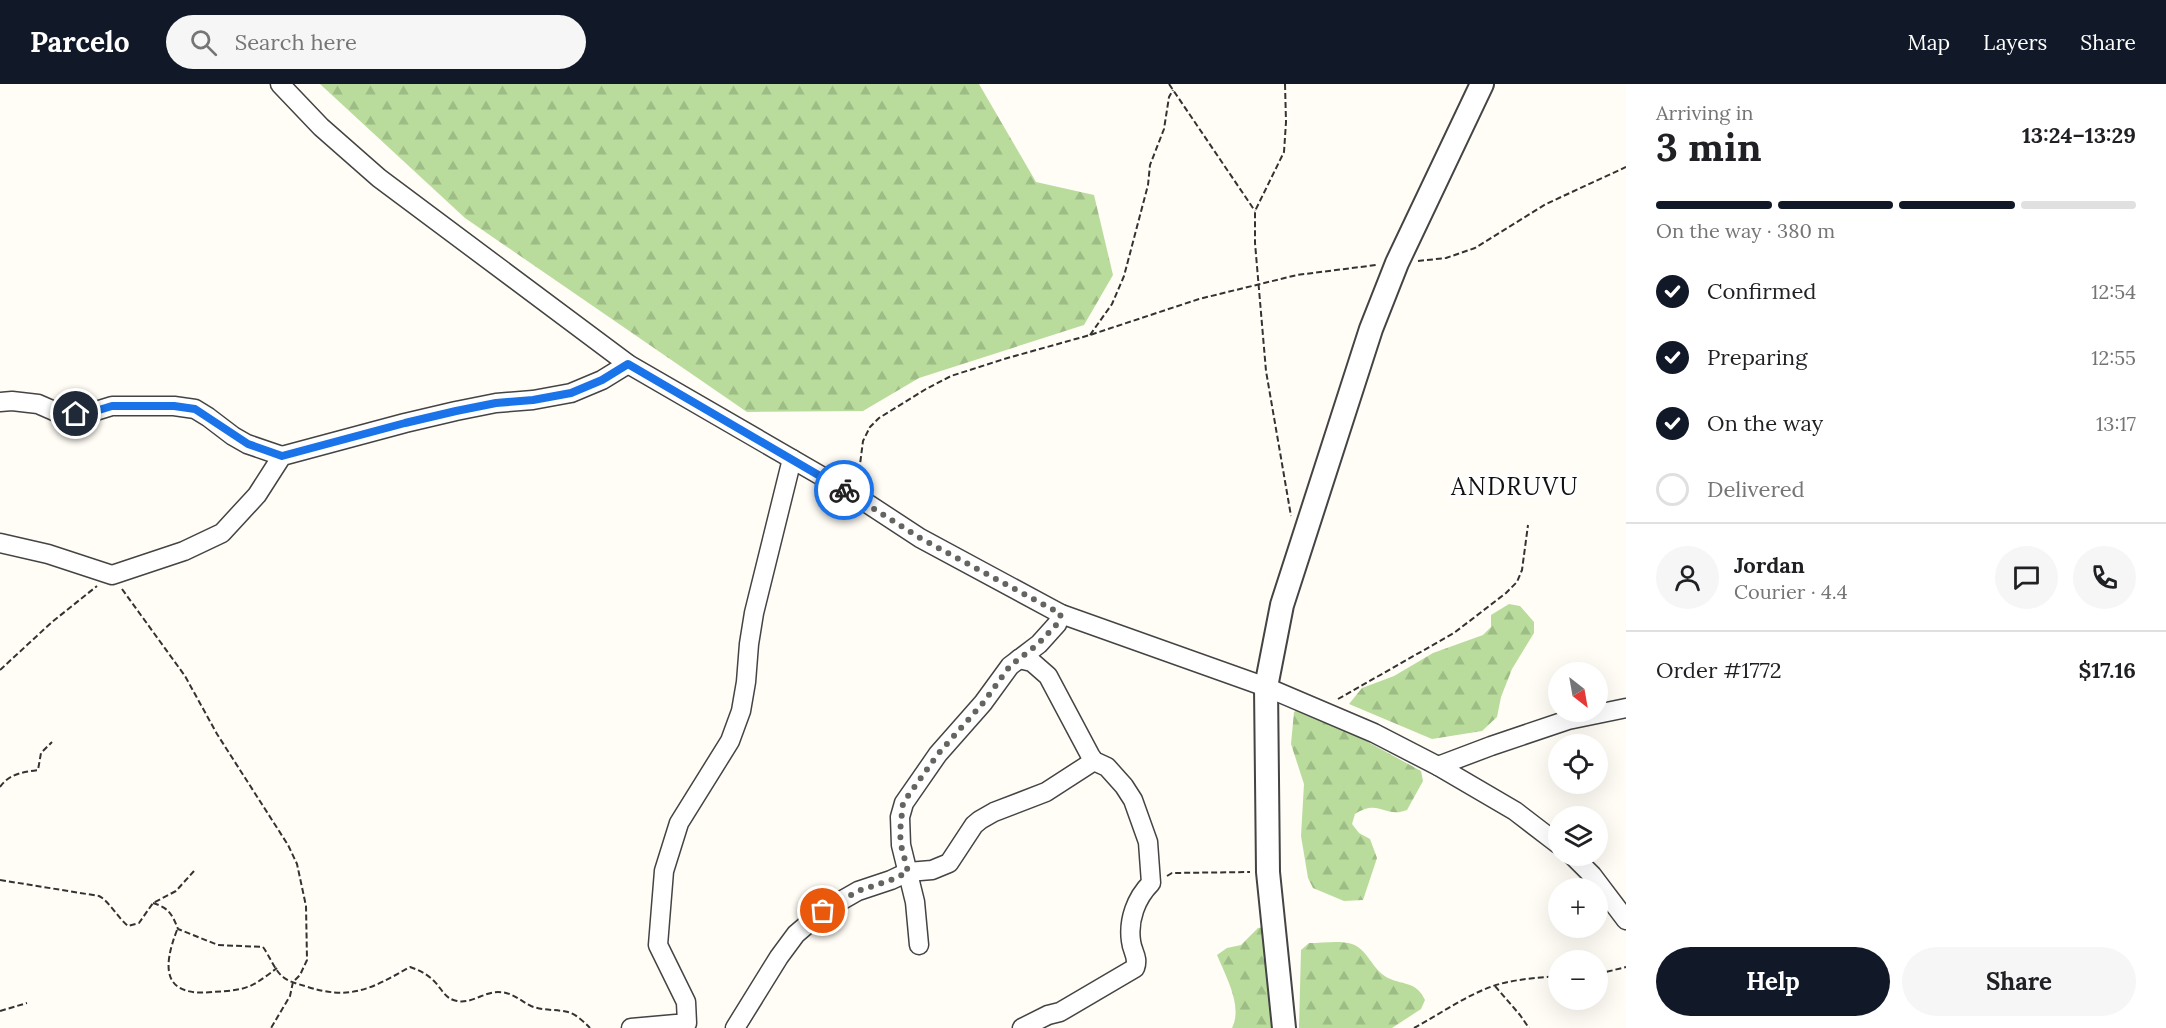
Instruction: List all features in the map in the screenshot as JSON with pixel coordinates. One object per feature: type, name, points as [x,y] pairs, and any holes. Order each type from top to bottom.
[{"type":"street","points":[[280,84],[321,126],[379,178],[628,364],[855,496],[940,549],[1061,614],[1266,687],[1374,733],[1438,766],[1515,811],[1548,836]]},
{"type":"street","points":[[1284,1028],[1268,872],[1266,687],[1282,605],[1303,536],[1329,466],[1371,329],[1397,263],[1427,197],[1456,143],[1482,84]]},
{"type":"street","points":[[0,402],[38,404],[62,414],[86,414],[112,406],[174,406],[195,409],[240,440],[282,456],[456,411],[571,393],[602,380],[628,364]]},
{"type":"street","points":[[0,543],[48,554],[112,575],[184,551],[222,533],[257,495],[282,456]]},
{"type":"street","points":[[631,1028],[694,1026],[687,1002],[658,945],[664,871],[679,823],[730,741],[741,711],[753,613],[792,459]]},
{"type":"street","points":[[919,945],[915,902],[901,845],[903,803],[938,754],[983,703],[1010,666],[1038,644],[1057,624],[1061,614]]},
{"type":"street","points":[[1019,659],[1032,662],[1048,676],[1081,741],[1094,761],[1107,767],[1133,800],[1148,842],[1151,884],[1141,893],[1136,902],[1131,924],[1131,942],[1138,961],[1136,968],[1060,1012],[1048,1015],[1022,1028]]},
{"type":"street","points":[[1438,766],[1568,720],[1626,708]]},
{"type":"street","points":[[735,1028],[779,957],[796,934],[810,921],[847,896],[908,872],[932,870],[949,863],[974,825],[980,820],[994,812],[1046,792],[1094,761]]},
{"type":"street","points":[[1583,866],[1626,920]]},
{"type":"path","points":[[1169,84],[1256,211]]},
{"type":"path","points":[[1285,84],[1284,152],[1256,211],[1255,243],[1266,371],[1280,445],[1286,493],[1294,522],[1303,536]]},
{"type":"path","points":[[1090,335],[1112,304],[1124,276],[1148,185],[1150,165],[1164,129],[1169,97],[1173,90]]},
{"type":"path","points":[[855,496],[863,441],[870,427],[879,418],[951,376],[1004,358],[1090,335],[1199,299],[1260,283],[1324,270],[1446,258],[1475,248],[1546,204],[1626,167]]},
{"type":"path","points":[[1319,709],[1454,633],[1506,593],[1518,582],[1522,570],[1528,525]]},
{"type":"path","points":[[0,670],[51,622],[112,575],[185,676],[217,734],[288,845],[297,864],[306,906],[307,960],[300,975],[293,982],[290,996],[271,1028]]},
{"type":"path","points":[[0,787],[6,778],[38,770],[41,753],[52,742]]},
{"type":"path","points":[[0,880],[99,896],[107,901],[113,911],[128,926],[139,923],[153,903],[176,891],[194,871]]},
{"type":"path","points":[[1151,884],[1172,873],[1268,872]]},
{"type":"path","points":[[153,903],[167,908],[178,929],[173,940],[168,972],[171,980],[186,991],[200,994],[251,986],[277,968]]},
{"type":"path","points":[[178,929],[218,945],[263,946],[282,977],[325,993],[363,991],[381,984],[410,967],[421,970],[446,996],[456,1001],[466,1001],[497,992],[515,995],[532,1006],[549,1011],[569,1012],[584,1021],[590,1028]]},
{"type":"path","points":[[1608,972],[1626,967]]},
{"type":"path","points":[[1414,1028],[1469,996],[1495,986],[1525,979],[1548,977]]},
{"type":"path","points":[[1495,986],[1529,1028]]},
{"type":"path","points":[[0,1011],[27,1003]]},
{"type":"green space","points":[[320,84],[979,84],[1036,182],[1094,195],[1113,275],[1084,325],[919,378],[863,411],[747,412],[465,218]]},
{"type":"green space","points":[[1509,604],[1520,606],[1534,622],[1534,633],[1512,669],[1501,697],[1497,717],[1482,731],[1432,739],[1349,704],[1362,688],[1394,676],[1433,653],[1483,635],[1491,627],[1491,615]]},
{"type":"green space","points":[[1302,706],[1421,771],[1423,781],[1407,810],[1393,812],[1370,808],[1355,814],[1352,824],[1359,833],[1370,839],[1377,858],[1363,900],[1344,901],[1313,888],[1308,878],[1301,836],[1304,784],[1291,744],[1294,712]]},
{"type":"green space","points":[[1271,926],[1272,1028],[1232,1028],[1236,1010],[1229,982],[1217,955],[1227,948],[1241,945],[1258,928]]},
{"type":"green space","points":[[1342,942],[1357,946],[1382,974],[1416,988],[1425,1000],[1421,1009],[1392,1028],[1299,1028],[1301,950],[1309,943]]},
{"type":"way so far","points":[[823,911],[847,896],[908,872],[900,832],[903,803],[938,754],[983,703],[1010,666],[1038,644],[1057,624],[1061,614],[920,538],[844,490]]},
{"type":"district","name":"ANDRUVU","points":[[1515,487]]},
{"type":"route","points":[[76,414],[86,414],[112,406],[174,406],[195,409],[233,436],[282,456],[456,411],[571,393],[602,380],[628,364],[844,490]]}]
